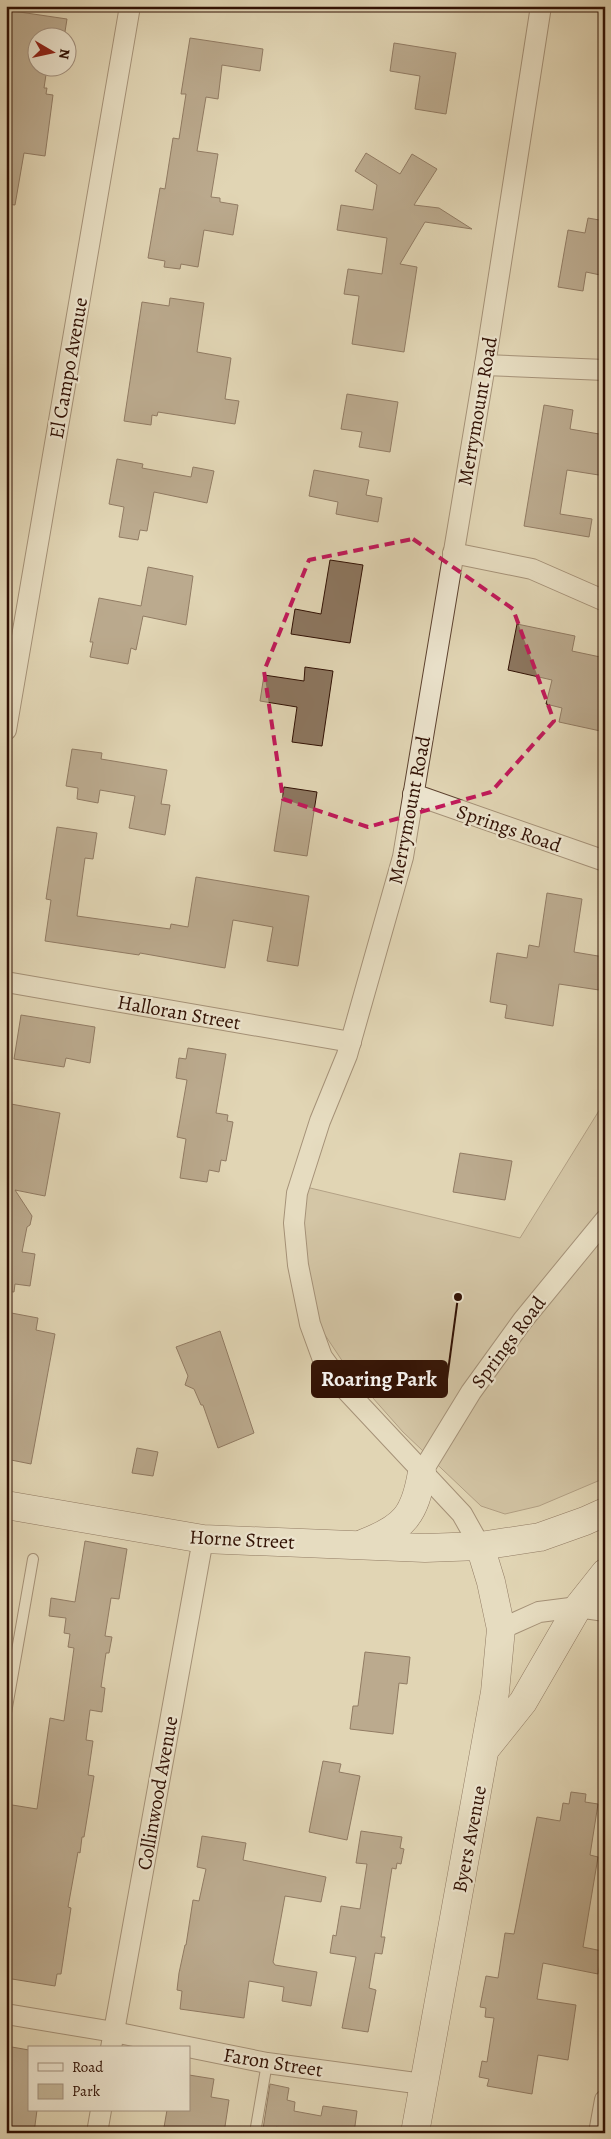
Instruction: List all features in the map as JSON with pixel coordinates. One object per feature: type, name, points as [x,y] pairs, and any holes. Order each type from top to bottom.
[{"type":"street","name":"El Campo Avenue","points":[[6,730],[130,6]]},
{"type":"street","name":"Merrymount Road","points":[[480,1546],[462,1514],[346,1390],[322,1357],[310,1324],[298,1265],[294,1223],[297,1193],[320,1121],[348,1055],[403,857],[485,365],[541,6]]},
{"type":"street","points":[[485,365],[605,370]]},
{"type":"street","points":[[453,553],[532,569],[605,601]]},
{"type":"street","name":"Springs Road","points":[[413,794],[605,861]]},
{"type":"street","name":"Halloran Street","points":[[6,982],[351,1042]]},
{"type":"street","name":"Springs Road","points":[[422,1472],[471,1392],[512,1336],[605,1220]]},
{"type":"street","points":[[360,1544],[380,1537],[402,1524],[412,1509],[419,1491],[422,1472]]},
{"type":"street","name":"Horne Street","points":[[6,1505],[203,1539],[425,1548],[480,1546],[540,1536],[585,1521],[605,1512]]},
{"type":"street","name":"Collinwood Avenue","points":[[112,2040],[203,1539]]},
{"type":"street","name":"Byers Avenue","points":[[415,2133],[495,1692],[501,1629],[491,1582],[480,1546]]},
{"type":"street","points":[[486,1748],[523,1702],[592,1609],[605,1573]]},
{"type":"street","points":[[501,1629],[539,1612],[592,1609]]},
{"type":"street","name":"Faron Street","points":[[6,2014],[112,2040],[152,2046]]},
{"type":"street","name":"Faron Street","points":[[190,2052],[423,2084]]},
{"type":"street","points":[[599,2133],[605,2100]]},
{"type":"street","points":[[97,2133],[101,2112]]},
{"type":"lane","points":[[6,1713],[33,1559]]},
{"type":"lane","points":[[255,2133],[267,2063]]},
{"type":"highlighted area","points":[[413,539],[513,609],[554,721],[491,792],[368,827],[283,799],[264,671],[309,560]]},
{"type":"green space","points":[[605,1101],[605,1478],[539,1506],[505,1514],[481,1506],[403,1432],[349,1371],[317,1323],[299,1225],[306,1187],[520,1238]]},
{"type":"building","points":[[6,10],[67,19],[66,28],[28,28],[28,78],[46,78],[44,88],[47,88],[46,94],[53,95],[45,156],[24,153],[15,205],[6,204],[6,159],[10,130],[6,130]]},
{"type":"building","points":[[190,38],[263,49],[260,71],[222,65],[218,99],[206,97],[197,151],[218,154],[211,197],[220,198],[220,202],[238,205],[233,235],[204,230],[198,267],[181,264],[180,269],[164,267],[165,261],[148,258],[160,188],[165,189],[173,138],[179,139],[186,94],[181,94]]},
{"type":"building","points":[[394,43],[456,53],[446,114],[415,109],[420,76],[390,71]]},
{"type":"building","points":[[366,153],[400,174],[412,154],[437,169],[414,205],[439,208],[472,229],[425,222],[400,264],[417,267],[404,352],[352,344],[359,296],[344,294],[348,269],[382,274],[387,238],[337,230],[341,205],[373,210],[377,185],[355,171]]},
{"type":"building","points":[[588,218],[605,221],[605,276],[586,272],[583,291],[558,287],[568,230],[585,233]]},
{"type":"building","points":[[170,298],[204,303],[197,352],[231,358],[225,399],[239,401],[235,424],[158,412],[157,416],[152,415],[151,425],[124,421],[142,302],[169,306]]},
{"type":"building","points":[[347,394],[398,402],[390,452],[359,447],[362,432],[341,429]]},
{"type":"building","points":[[544,405],[573,410],[570,429],[605,435],[605,476],[567,470],[560,514],[592,519],[589,537],[524,526]]},
{"type":"building","points":[[117,459],[143,464],[142,468],[191,477],[193,467],[214,471],[207,503],[154,492],[147,531],[140,530],[138,540],[119,537],[124,507],[109,504]]},
{"type":"building","points":[[314,470],[369,480],[366,495],[382,498],[378,522],[336,514],[338,502],[309,496]]},
{"type":"building","points":[[330,560],[363,565],[350,643],[291,634],[295,609],[321,614]]},
{"type":"building","points":[[148,567],[193,576],[186,625],[143,616],[136,650],[131,648],[128,664],[90,657],[93,642],[90,642],[99,598],[141,606]]},
{"type":"building","points":[[517,624],[575,636],[572,651],[605,658],[605,732],[559,722],[562,708],[546,704],[552,680],[508,670]]},
{"type":"building","points":[[305,667],[333,671],[322,746],[292,742],[297,707],[260,701],[264,675],[304,681]]},
{"type":"building","points":[[72,749],[102,753],[101,759],[167,770],[161,804],[170,805],[165,835],[129,828],[135,796],[100,790],[98,803],[77,799],[78,788],[66,786]]},
{"type":"building","points":[[284,787],[317,792],[307,856],[274,851]]},
{"type":"building","points":[[57,827],[97,833],[93,859],[85,858],[77,916],[170,929],[171,924],[188,927],[196,877],[309,896],[298,966],[267,961],[273,927],[233,920],[225,968],[140,953],[139,955],[45,941],[51,900],[46,899]]},
{"type":"building","points":[[547,893],[582,899],[574,952],[604,957],[599,990],[559,984],[553,1026],[505,1018],[507,1005],[490,1002],[497,953],[527,958],[529,945],[539,947]]},
{"type":"building","points":[[21,1015],[95,1027],[90,1063],[66,1058],[64,1067],[14,1059]]},
{"type":"building","points":[[188,1048],[226,1054],[216,1113],[228,1115],[227,1121],[233,1122],[226,1161],[221,1160],[219,1172],[209,1170],[207,1182],[180,1178],[186,1139],[177,1137],[187,1080],[176,1078],[179,1058],[186,1059]]},
{"type":"building","points":[[11,1104],[60,1113],[45,1196],[15,1190],[32,1216],[30,1225],[27,1227],[22,1252],[35,1254],[30,1286],[15,1284],[14,1292],[6,1291],[6,1132]]},
{"type":"building","points":[[460,1153],[512,1161],[505,1200],[453,1192]]},
{"type":"building","points":[[6,1312],[38,1318],[36,1330],[55,1334],[31,1464],[6,1459]]},
{"type":"building","points":[[220,1331],[254,1433],[218,1448],[203,1405],[201,1405],[194,1389],[185,1385],[188,1376],[176,1347]]},
{"type":"building","points":[[137,1448],[158,1452],[153,1476],[132,1473]]},
{"type":"building","points":[[85,1541],[127,1549],[119,1599],[111,1598],[105,1636],[112,1637],[109,1653],[106,1653],[101,1687],[105,1688],[102,1712],[90,1710],[86,1740],[93,1741],[88,1775],[94,1776],[84,1837],[82,1837],[80,1853],[78,1852],[68,1907],[71,1908],[61,1974],[57,1974],[55,1986],[6,1978],[6,1919],[10,1893],[6,1892],[6,1804],[37,1809],[50,1718],[64,1721],[74,1648],[68,1647],[70,1634],[64,1633],[66,1618],[49,1616],[51,1598],[75,1602]]},
{"type":"building","points":[[365,1652],[410,1657],[407,1684],[399,1683],[393,1734],[350,1729],[353,1706],[358,1706]]},
{"type":"building","points":[[323,1761],[341,1764],[339,1772],[360,1776],[347,1840],[309,1832]]},
{"type":"building","points":[[571,1792],[586,1794],[585,1802],[598,1804],[590,1855],[598,1857],[583,1947],[602,1951],[598,1974],[543,1963],[537,1999],[576,2005],[568,2060],[538,2055],[532,2094],[487,2086],[489,2079],[479,2077],[482,2061],[487,2062],[494,2018],[485,2017],[486,2008],[480,2007],[486,1976],[498,1978],[505,1933],[514,1934],[537,1817],[560,1821],[563,1803],[569,1804]]},
{"type":"building","points":[[361,1831],[402,1837],[400,1848],[404,1849],[401,1864],[397,1863],[396,1869],[392,1868],[381,1937],[385,1937],[382,1954],[375,1953],[369,1988],[376,1990],[368,2032],[342,2028],[356,1957],[330,1953],[333,1935],[336,1936],[341,1906],[360,1909],[367,1864],[356,1863]]},
{"type":"building","points":[[202,1836],[246,1843],[243,1860],[326,1877],[321,1902],[285,1896],[273,1962],[275,1965],[317,1972],[311,2006],[282,2001],[284,1987],[249,1981],[244,2018],[180,2009],[182,1991],[177,1990],[179,1973],[186,1945],[193,1900],[199,1901],[206,1869],[197,1867]]},
{"type":"building","points":[[6,2046],[28,2050],[28,2112],[37,2112],[34,2133],[6,2133]]},
{"type":"building","points":[[190,2075],[214,2079],[211,2097],[229,2100],[224,2133],[163,2133],[167,2112],[190,2112]]},
{"type":"building","points":[[270,2084],[289,2088],[287,2100],[295,2102],[294,2111],[321,2116],[323,2106],[357,2111],[354,2133],[312,2133],[276,2127],[276,2131],[263,2129]]},
{"type":"place","name":"Roaring Park","points":[[458,1297]]}]
